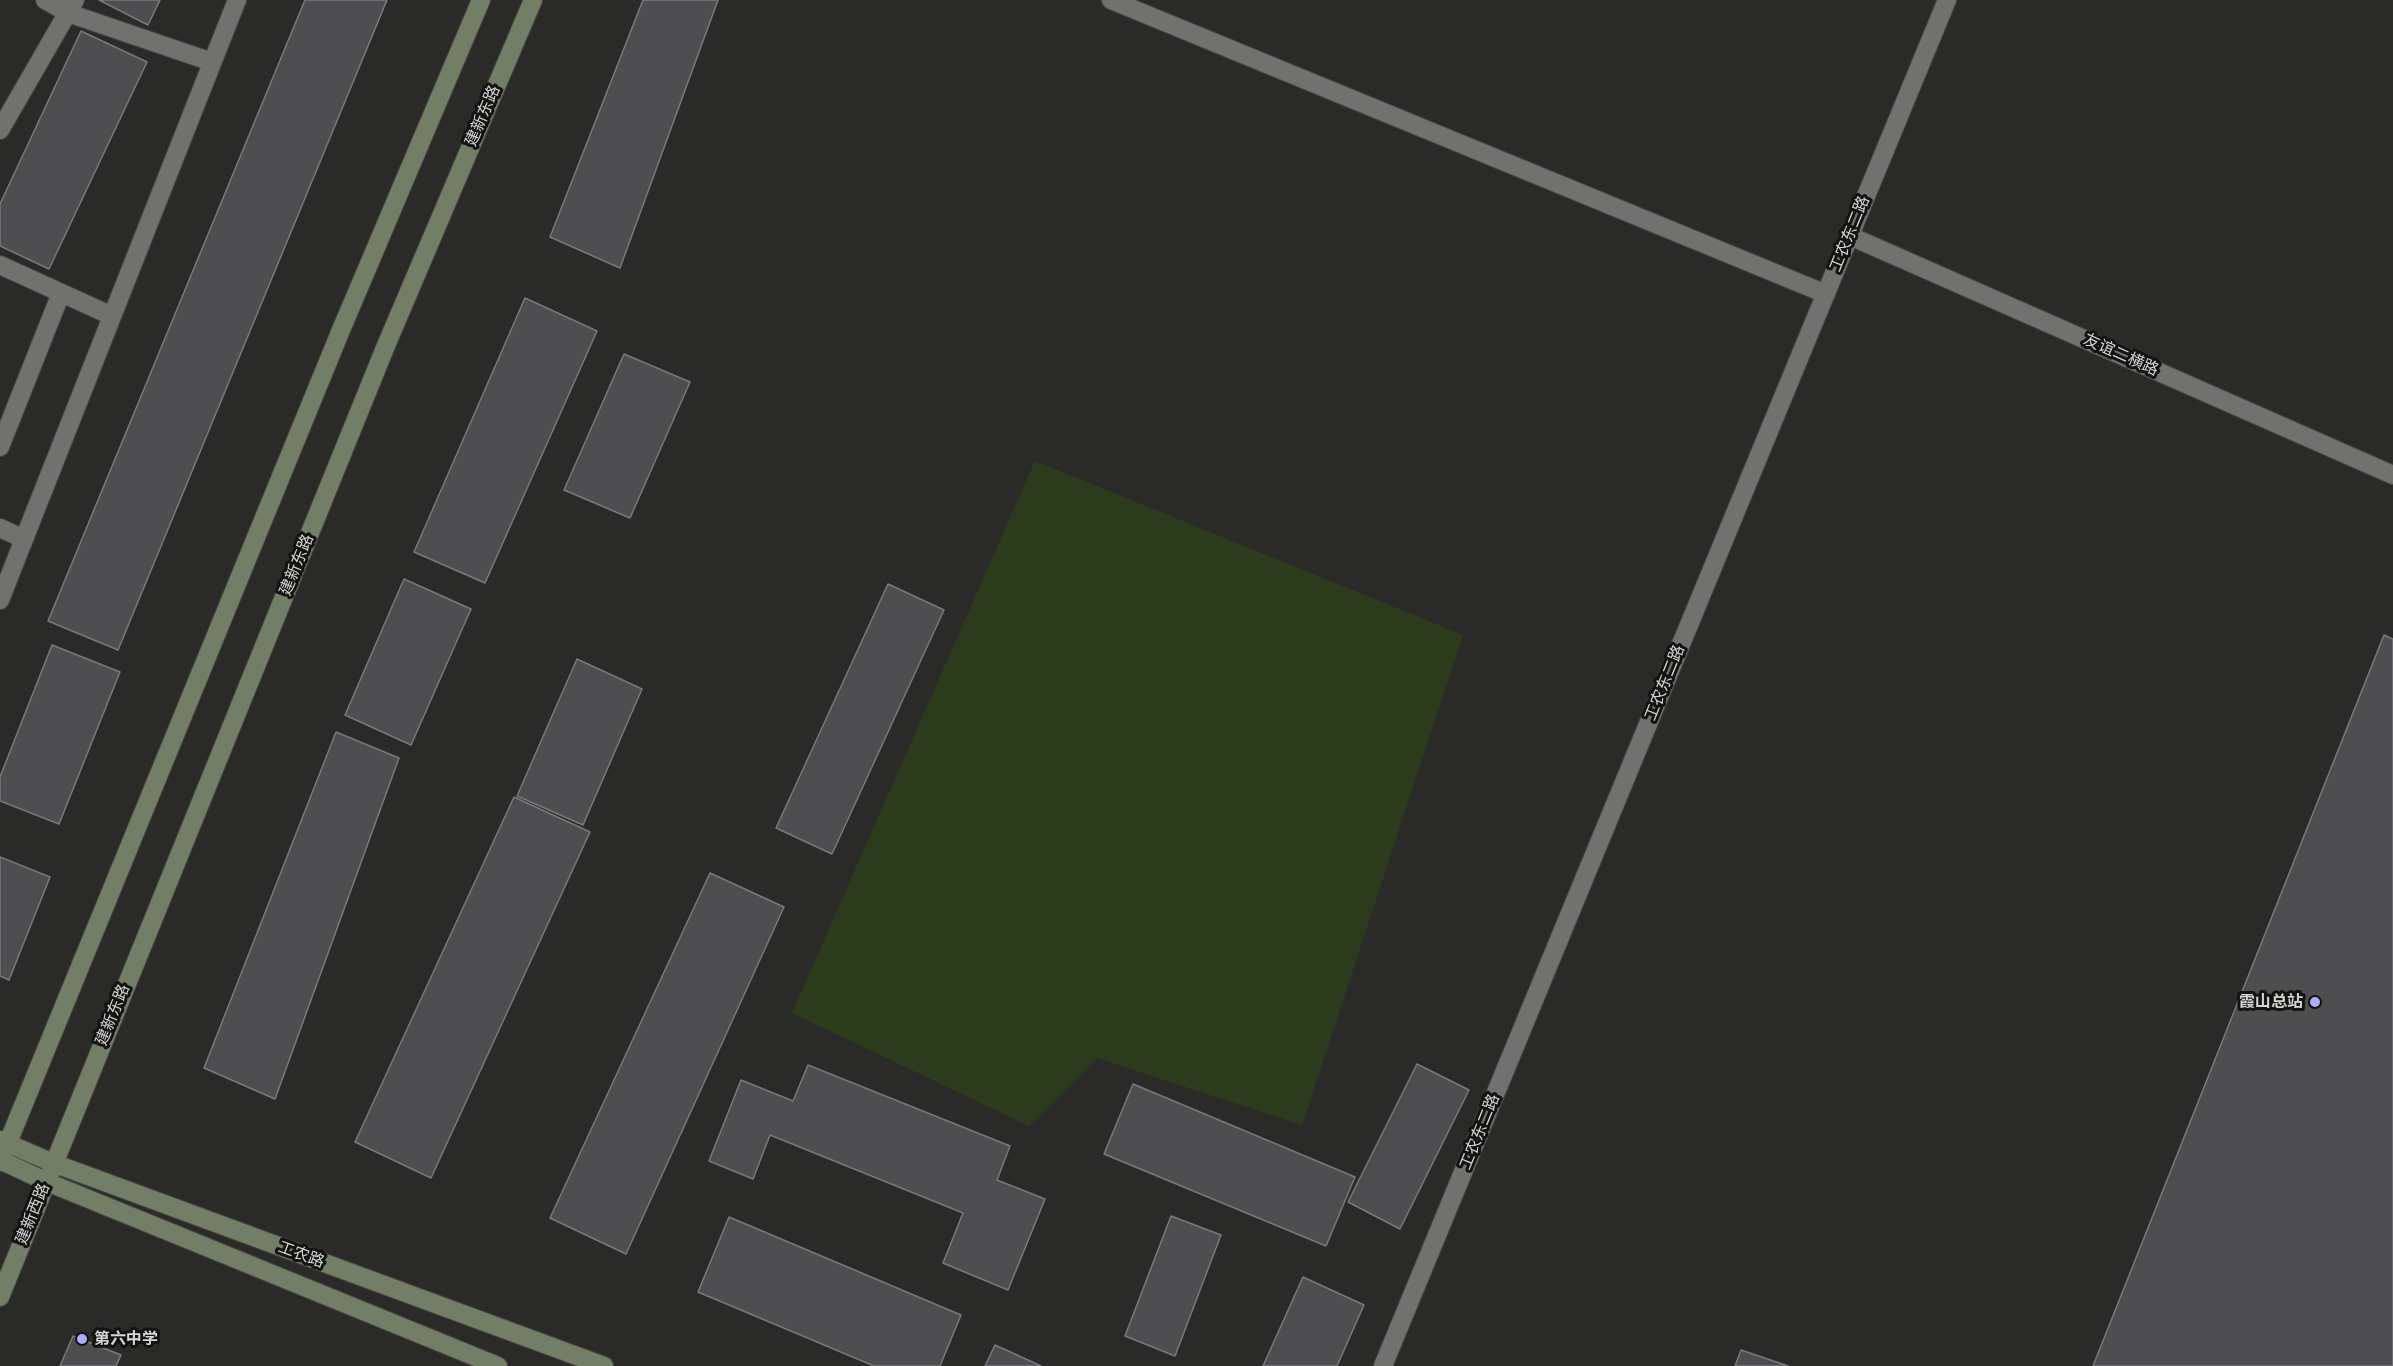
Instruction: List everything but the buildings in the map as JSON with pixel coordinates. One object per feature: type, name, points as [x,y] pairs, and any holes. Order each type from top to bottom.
[{"type":"street","points":[[45,0],[71,7],[212,62]]},
{"type":"street","points":[[0,600],[237,0]]},
{"type":"street","points":[[2,1153],[332,352],[481,0]]},
{"type":"street","name":"建新东路","points":[[66,1131],[385,348],[533,0]]},
{"type":"street","points":[[1111,0],[1826,294]]},
{"type":"street","name":"工农东二路","points":[[1383,1366],[1947,0]]},
{"type":"street","points":[[0,130],[71,7]]},
{"type":"street","name":"友谊二横路","points":[[1850,236],[2393,475]]},
{"type":"street","points":[[0,265],[112,316]]},
{"type":"street","points":[[0,447],[61,293]]},
{"type":"street","points":[[0,528],[24,539]]},
{"type":"street","name":"建新西路","points":[[0,1297],[66,1131]]},
{"type":"street","name":"工农路","points":[[2,1153],[53,1163],[604,1366]]},
{"type":"street","name":"工农路","points":[[2,1153],[47,1182],[498,1366]]},
{"type":"green space","points":[[1035,461],[1463,635],[1302,1125],[1097,1058],[1029,1126],[792,1013]]},
{"type":"place","name":"霞山总站","points":[[2315,1002]]},
{"type":"place","name":"第六中学","points":[[82,1339]]}]
